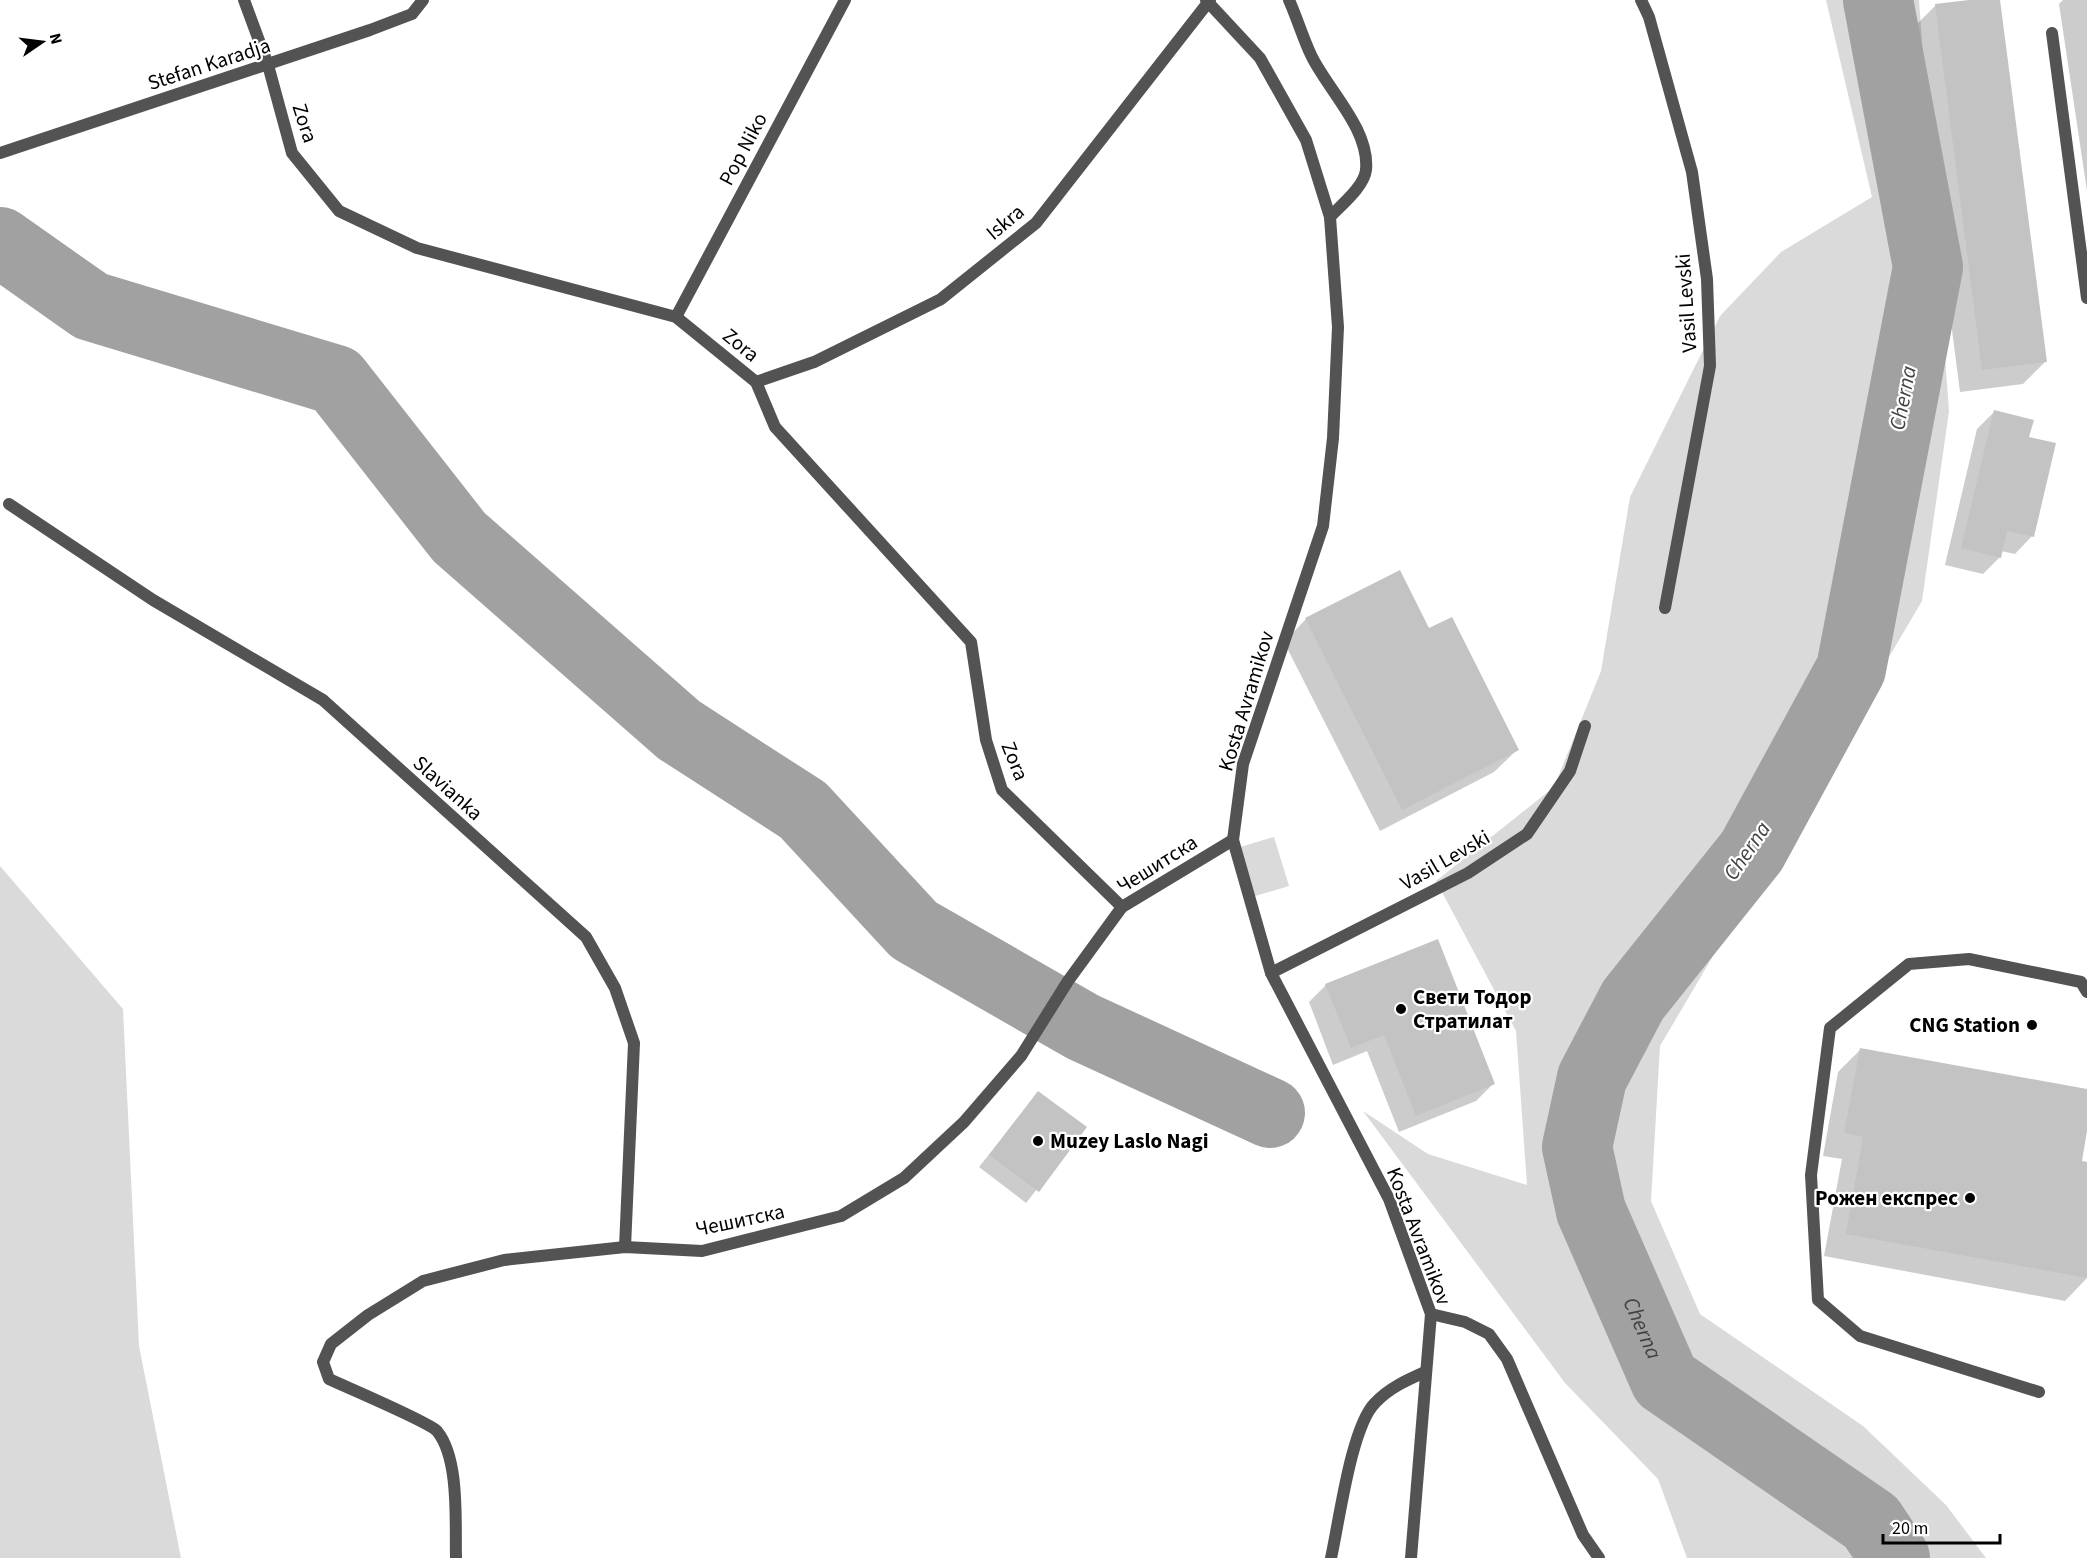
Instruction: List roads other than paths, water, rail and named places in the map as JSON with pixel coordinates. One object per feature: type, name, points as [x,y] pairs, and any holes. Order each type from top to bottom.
[{"type":"street","name":"Zora","points":[[244,0],[268,66],[292,153],[339,212],[417,248],[676,317],[756,382],[775,426],[971,642],[986,740],[1002,790],[1122,907]]},
{"type":"street","name":"Stefan Karadja","points":[[0,153],[268,66],[412,14],[423,0]]},
{"type":"street","name":"Pop Niko","points":[[676,317],[845,0]]},
{"type":"street","points":[[1289,0],[1312,57],[1337,93],[1361,142],[1366,171],[1354,191],[1330,217]]},
{"type":"street","name":"Vasil Levski","points":[[1641,0],[1649,17],[1692,172],[1707,290],[1710,366],[1665,608]]},
{"type":"street","name":"Kosta Avramikov","points":[[1208,1],[1260,58],[1306,140],[1330,217],[1338,327],[1333,438],[1323,526],[1243,764],[1233,840],[1271,974],[1389,1199],[1431,1314],[1411,1558]]},
{"type":"street","name":"Iskra","points":[[756,382],[814,362],[941,299],[1036,223],[1208,1]]},
{"type":"street","points":[[2052,33],[2087,298]]},
{"type":"street","name":"Slavianka","points":[[9,504],[153,600],[323,700],[586,937],[615,988],[633,1043],[625,1247]]},
{"type":"street","name":"Vasil Levski","points":[[1271,974],[1468,873],[1527,834],[1570,771],[1586,726]]},
{"type":"street","name":"Чешитска","points":[[456,1558],[453,1482],[448,1453],[436,1430],[329,1379],[323,1362],[331,1344],[368,1315],[423,1281],[504,1260],[625,1247],[702,1251],[841,1216],[904,1178],[964,1122],[1021,1056],[1068,981],[1122,907],[1233,840]]},
{"type":"street","points":[[2039,1392],[1860,1336],[1818,1300],[1811,1175],[1830,1028],[1909,964],[1969,958],[2081,982],[2087,992]]},
{"type":"street","points":[[1431,1314],[1465,1322],[1489,1334],[1507,1359],[1583,1535],[1599,1558]]},
{"type":"street","points":[[1331,1558],[1358,1435],[1373,1405],[1398,1384],[1425,1372]]},
{"type":"waterway","name":"Cherna","points":[[1878,0],[1928,267],[1851,669],[1752,851],[1633,1000],[1592,1078],[1577,1147],[1591,1211],[1665,1380],[1871,1522],[1895,1558]]},
{"type":"waterway","points":[[0,242],[91,306],[336,380],[459,537],[679,730],[803,810],[914,930],[1083,1027],[1270,1113]]},
{"type":"place","name":"Свети Тодор Стратилат","points":[[1401,1009]]},
{"type":"place","name":"CNG Station","points":[[2032,1025]]},
{"type":"place","name":"Muzey Laslo Nagi","points":[[1038,1141]]},
{"type":"place","name":"Рожен експрес","points":[[1970,1198]]}]
